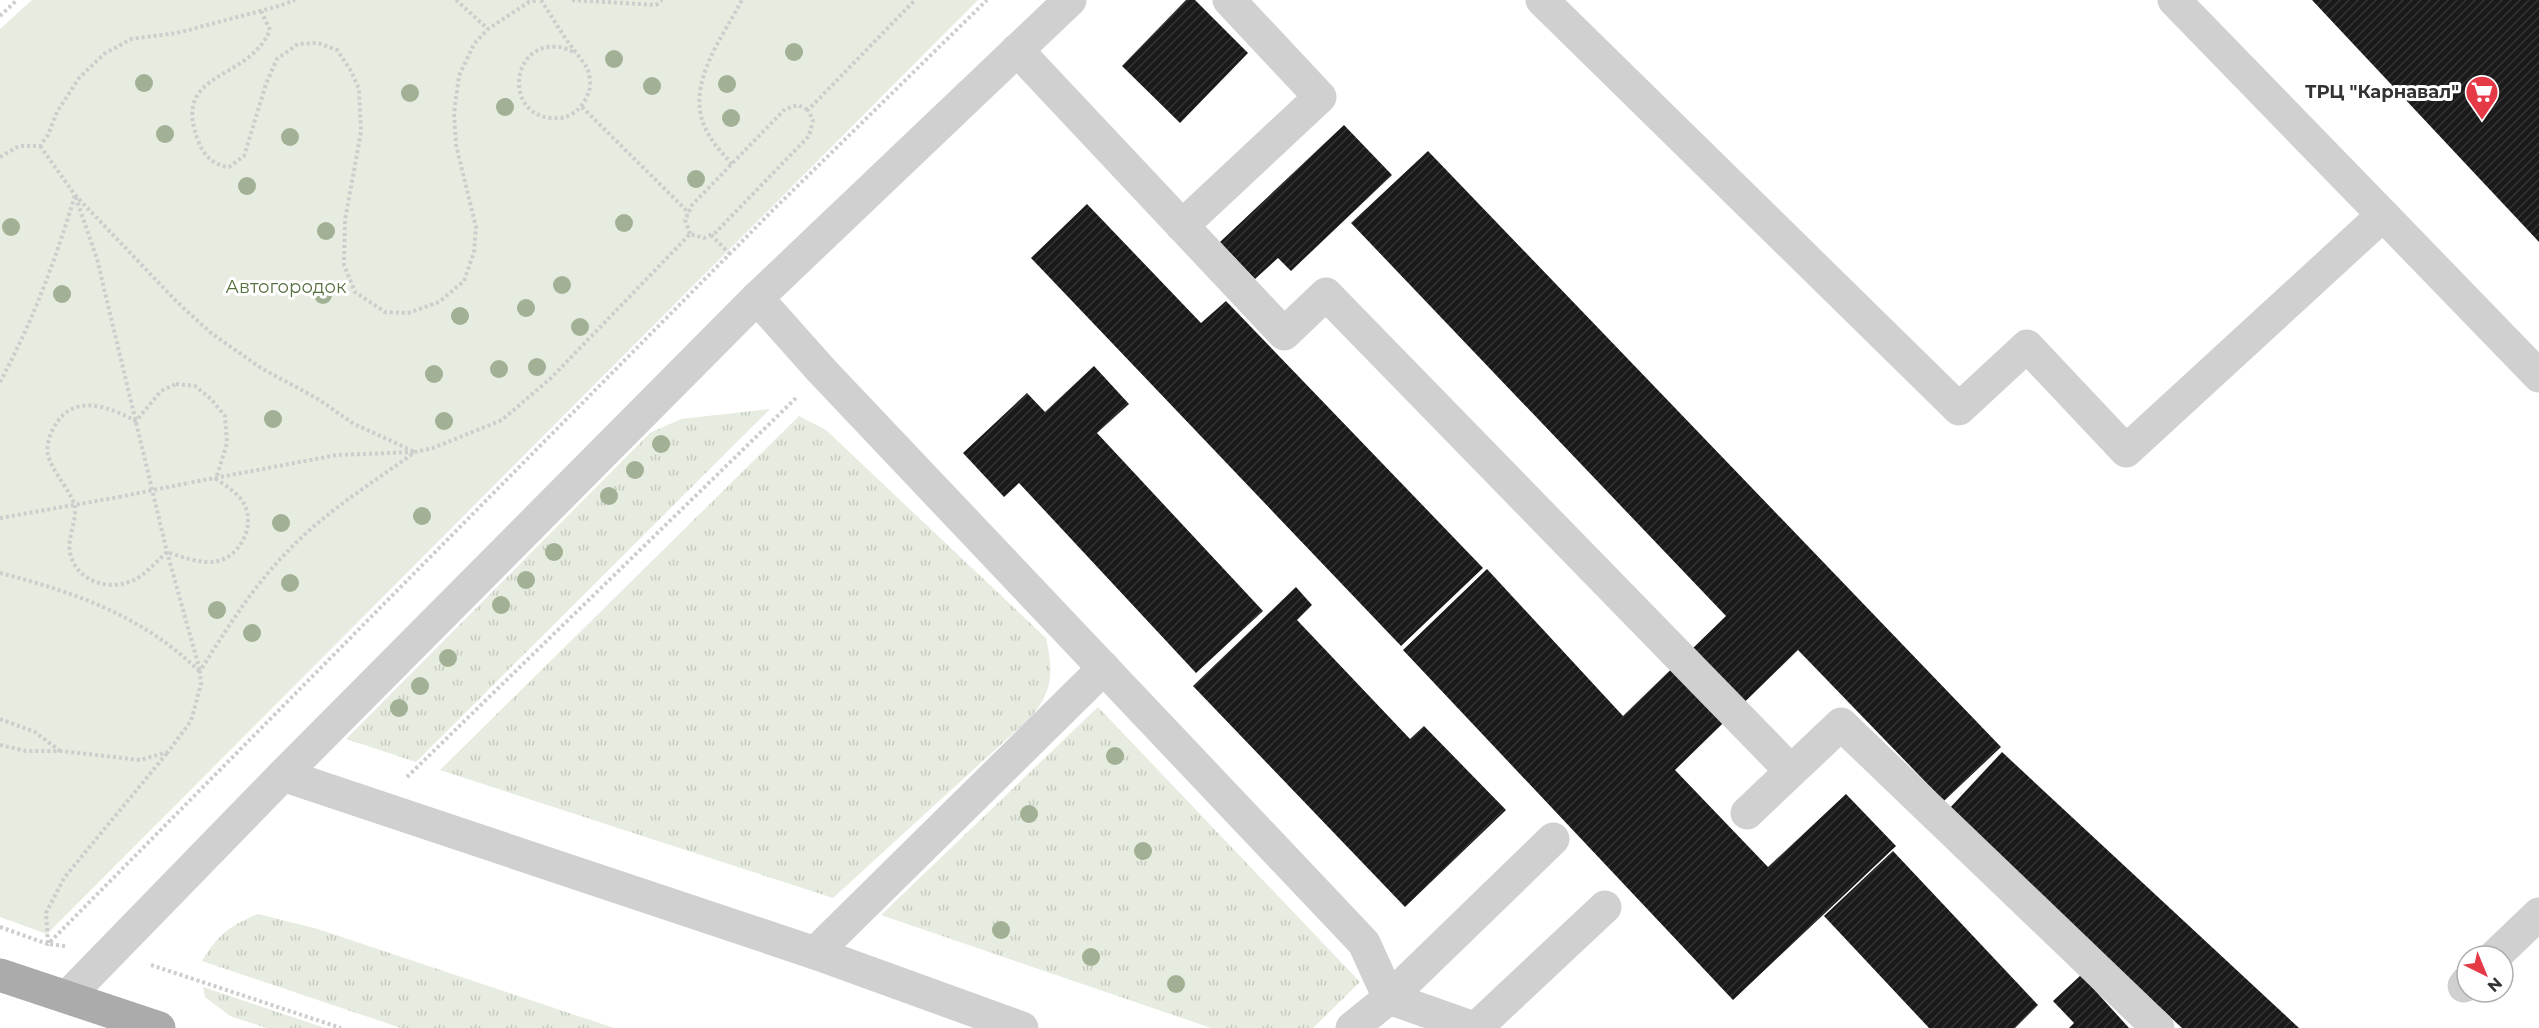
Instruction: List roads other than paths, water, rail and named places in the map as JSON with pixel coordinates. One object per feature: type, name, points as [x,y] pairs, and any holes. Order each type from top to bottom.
[{"type":"main road","points":[[0,975],[159,1028]]},
{"type":"lane","points":[[67,997],[283,775],[757,298],[1070,0]]},
{"type":"lane","points":[[1182,226],[1320,97],[1229,0]]},
{"type":"lane","points":[[1542,0],[1959,409],[2027,346],[2126,451],[2383,215]]},
{"type":"lane","points":[[2174,0],[2539,375]]},
{"type":"lane","points":[[1017,50],[1284,334],[1326,294],[1791,771]]},
{"type":"lane","points":[[757,298],[822,371],[1364,943],[1389,998],[1475,1028],[1605,908]]},
{"type":"lane","points":[[815,953],[1104,668]]},
{"type":"lane","points":[[1747,813],[1841,724],[2158,1028]]},
{"type":"lane","points":[[283,775],[815,953],[1022,1028]]},
{"type":"lane","points":[[1352,1028],[1389,998],[1553,839]]},
{"type":"lane","points":[[2508,944],[2539,914]]},
{"type":"place","name":"ТРЦ \"Карнавал\"","points":[[2482,121]]},
{"type":"park label","name":"Автогородок","points":[[286,287]]}]
